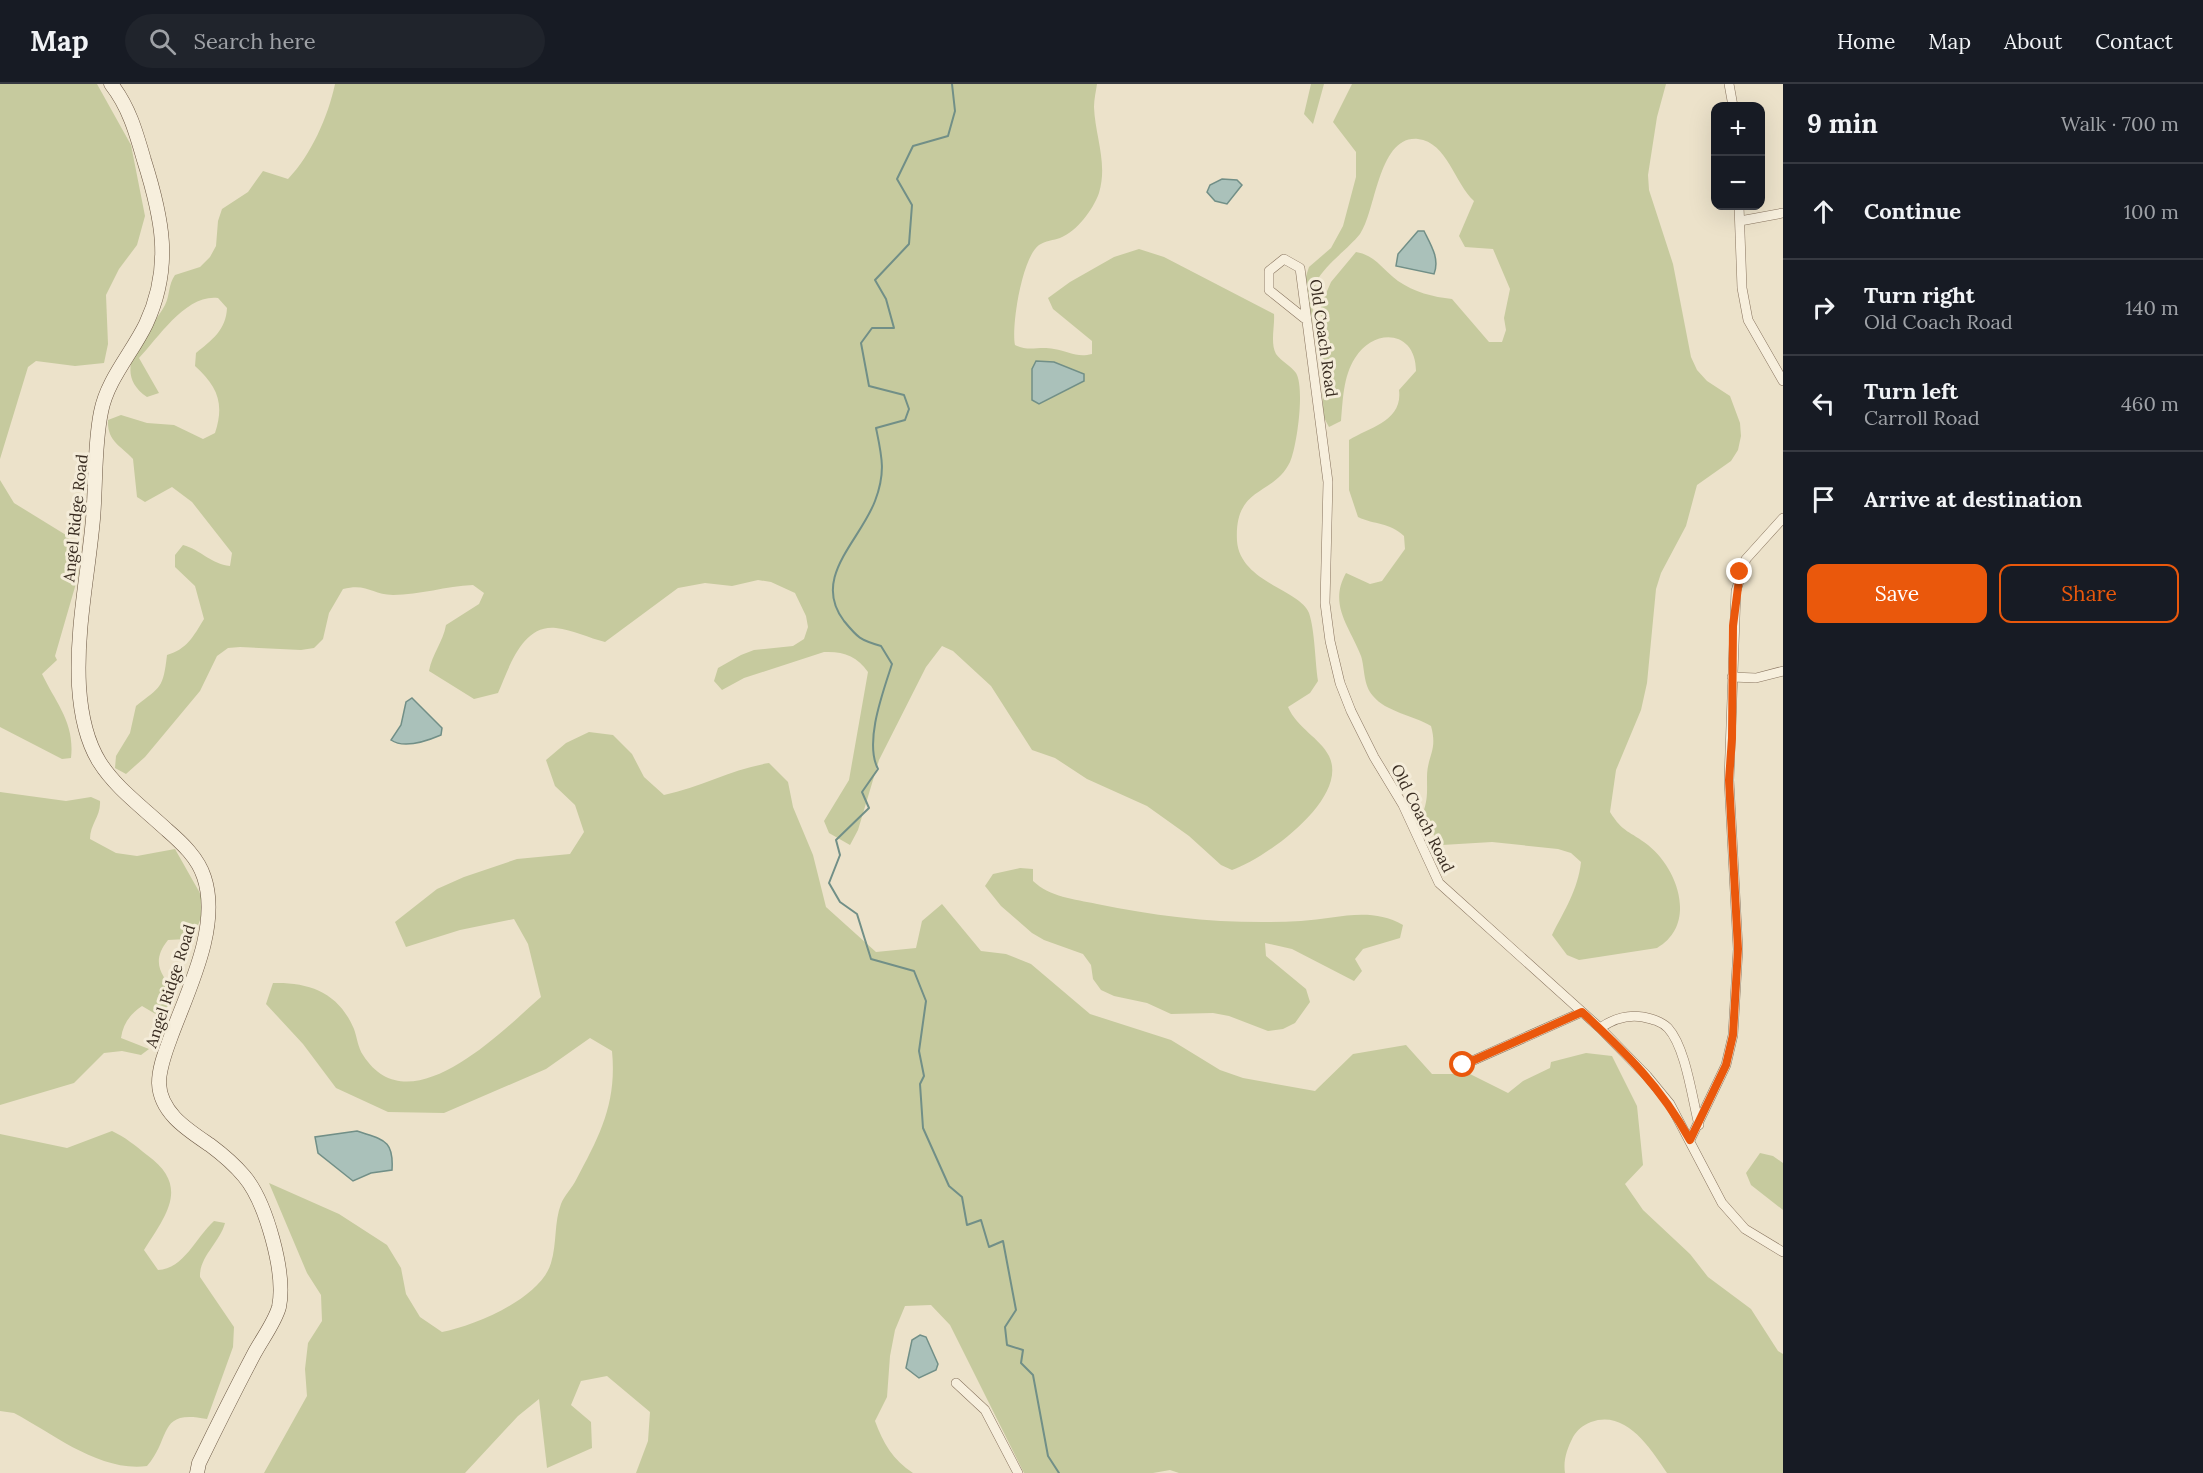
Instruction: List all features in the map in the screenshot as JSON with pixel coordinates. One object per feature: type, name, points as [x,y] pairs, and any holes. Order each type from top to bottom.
[{"type":"street","name":"Angel Ridge Road","points":[[111,84],[124,101],[155,195],[162,225],[163,260],[158,290],[146,323],[124,361],[101,410],[93,521],[78,633],[81,712],[102,768],[113,783],[179,840],[197,862],[205,879],[210,906],[207,934],[162,1063],[159,1086],[168,1112],[186,1129],[222,1154],[245,1177],[254,1191],[270,1233],[280,1275],[279,1309],[199,1463],[197,1473]]},
{"type":"street","points":[[1729,84],[1732,102]]},
{"type":"street","points":[[1739,210],[1742,288],[1748,320],[1783,381]]},
{"type":"street","points":[[1740,221],[1783,213]]},
{"type":"street","name":"Old Coach Road","points":[[1304,318],[1269,290],[1269,271],[1284,259],[1299,268],[1328,482],[1325,603],[1335,662],[1351,711],[1374,757],[1403,805],[1439,883],[1494,935],[1600,1028],[1655,1086],[1670,1104],[1713,1189],[1733,1216],[1758,1238],[1783,1252]]},
{"type":"street","points":[[1690,1140],[1699,1125],[1731,1049],[1736,997],[1738,949],[1729,798],[1733,626],[1740,572],[1746,559],[1760,540],[1783,518]]},
{"type":"street","points":[[1732,677],[1756,678],[1783,671]]},
{"type":"street","points":[[1463,1065],[1582,1012]]},
{"type":"street","points":[[1600,1028],[1613,1019],[1635,1016],[1657,1020],[1668,1028],[1683,1061],[1699,1125]]},
{"type":"street","points":[[957,1383],[985,1410],[1018,1473]]},
{"type":"green space","points":[[0,84],[97,84],[131,145],[145,216],[137,245],[119,269],[106,295],[108,344],[104,363],[75,366],[36,361],[28,367],[0,459]]},
{"type":"green space","points":[[335,84],[1097,84],[1094,107],[1102,160],[1099,193],[1089,213],[1078,225],[1066,235],[1039,245],[1033,252],[1019,293],[1015,345],[1025,348],[1054,349],[1077,355],[1092,354],[1092,341],[1053,309],[1048,298],[1070,282],[1114,257],[1139,249],[1164,257],[1274,314],[1274,350],[1278,357],[1296,373],[1299,380],[1300,404],[1297,431],[1293,454],[1283,473],[1248,501],[1242,510],[1238,523],[1237,541],[1241,555],[1248,566],[1259,576],[1294,598],[1309,613],[1314,637],[1318,681],[1310,693],[1288,707],[1297,721],[1329,756],[1332,773],[1327,790],[1316,808],[1283,840],[1247,864],[1232,870],[1221,865],[1189,836],[1147,806],[1087,779],[1055,758],[1032,750],[991,686],[953,651],[942,646],[926,667],[879,760],[858,830],[850,845],[829,833],[824,821],[849,780],[868,672],[864,667],[849,656],[837,652],[824,652],[744,678],[722,690],[714,681],[718,668],[741,655],[754,650],[793,646],[804,639],[808,627],[806,616],[795,593],[771,582],[758,580],[732,586],[705,583],[678,588],[605,642],[556,628],[534,633],[512,660],[498,693],[474,699],[429,671],[446,625],[479,604],[484,593],[473,585],[393,595],[358,587],[343,589],[329,613],[323,639],[314,648],[301,650],[228,648],[217,656],[200,691],[145,757],[126,774],[115,768],[116,756],[130,733],[136,706],[159,686],[164,674],[167,655],[185,646],[204,619],[195,586],[175,567],[175,555],[183,545],[217,563],[230,566],[232,553],[192,502],[172,487],[145,502],[137,497],[133,459],[112,438],[108,420],[121,415],[147,423],[174,425],[203,439],[215,433],[219,413],[217,396],[209,381],[195,366],[196,353],[213,339],[224,322],[227,308],[218,298],[206,299],[184,310],[139,358],[159,393],[147,397],[136,386],[131,375],[131,363],[135,351],[165,305],[175,275],[200,267],[210,257],[216,246],[218,221],[222,209],[248,192],[263,171],[288,179],[304,159],[318,135]]},
{"type":"green space","points":[[1311,84],[1324,84],[1313,124],[1304,114]]},
{"type":"green space","points":[[1352,84],[1666,84],[1657,117],[1648,175],[1649,190],[1673,264],[1691,357],[1697,370],[1707,381],[1730,396],[1740,423],[1741,436],[1738,450],[1731,461],[1697,485],[1686,526],[1661,573],[1656,589],[1647,683],[1641,710],[1616,770],[1610,812],[1623,828],[1648,845],[1659,856],[1668,868],[1679,897],[1680,912],[1677,926],[1669,938],[1657,948],[1579,960],[1567,955],[1552,935],[1577,882],[1581,862],[1571,853],[1558,849],[1492,842],[1442,845],[1426,825],[1423,813],[1427,770],[1433,748],[1431,726],[1385,706],[1373,696],[1367,687],[1361,656],[1340,606],[1341,585],[1346,573],[1370,584],[1382,581],[1405,549],[1404,536],[1398,531],[1358,517],[1349,490],[1349,440],[1375,427],[1390,416],[1399,401],[1399,390],[1416,371],[1414,357],[1409,347],[1402,341],[1383,338],[1373,341],[1363,348],[1351,365],[1344,389],[1341,421],[1329,427],[1323,416],[1321,305],[1331,282],[1356,252],[1368,256],[1398,281],[1417,291],[1452,299],[1489,342],[1502,342],[1506,330],[1504,318],[1510,289],[1493,249],[1465,247],[1459,236],[1474,201],[1467,194],[1443,155],[1428,142],[1418,139],[1405,141],[1394,149],[1386,162],[1360,234],[1325,269],[1317,281],[1313,297],[1312,327],[1303,285],[1309,267],[1331,248],[1343,226],[1356,177],[1356,152],[1333,122]]},
{"type":"green space","points":[[0,480],[14,503],[66,535],[77,558],[79,573],[55,656],[57,660],[42,674],[67,724],[70,734],[71,758],[62,759],[0,727]]},
{"type":"green space","points":[[589,732],[613,735],[632,754],[644,777],[664,795],[742,769],[769,763],[788,782],[793,807],[813,855],[826,907],[876,952],[916,948],[922,921],[942,904],[981,951],[1006,954],[1031,964],[1090,1014],[1171,1040],[1220,1070],[1243,1078],[1315,1091],[1353,1054],[1406,1045],[1432,1074],[1470,1074],[1508,1093],[1523,1081],[1550,1068],[1551,1062],[1586,1053],[1612,1056],[1637,1106],[1643,1165],[1625,1184],[1643,1210],[1690,1254],[1708,1277],[1751,1309],[1778,1351],[1783,1354],[1783,1473],[1667,1473],[1636,1434],[1626,1426],[1604,1419],[1588,1423],[1575,1434],[1566,1455],[1565,1473],[1179,1473],[1170,1470],[1153,1473],[1024,1473],[950,1325],[931,1305],[905,1306],[895,1330],[890,1356],[887,1397],[875,1421],[890,1450],[913,1473],[636,1473],[648,1441],[650,1412],[607,1376],[581,1381],[571,1405],[591,1422],[592,1448],[547,1468],[539,1399],[518,1416],[465,1473],[264,1473],[307,1396],[305,1369],[308,1343],[322,1321],[321,1295],[307,1273],[269,1183],[339,1214],[387,1245],[401,1268],[406,1294],[420,1317],[442,1332],[472,1324],[521,1299],[545,1276],[553,1256],[557,1218],[561,1204],[585,1164],[605,1118],[612,1087],[613,1070],[612,1051],[590,1038],[546,1069],[444,1113],[388,1112],[336,1088],[303,1044],[266,1004],[273,983],[311,988],[332,998],[348,1017],[363,1055],[382,1075],[405,1082],[429,1078],[455,1066],[480,1050],[541,997],[528,944],[514,919],[460,930],[406,947],[395,922],[437,889],[464,877],[517,859],[570,854],[584,832],[575,805],[555,786],[546,760],[566,743]]},
{"type":"green space","points":[[0,792],[66,801],[91,797],[100,801],[90,839],[116,853],[137,856],[175,849],[201,895],[202,915],[195,933],[187,939],[168,940],[160,955],[162,974],[176,992],[166,1010],[159,1016],[142,1006],[134,1012],[123,1028],[121,1038],[149,1049],[141,1055],[122,1051],[104,1053],[74,1083],[0,1105]]},
{"type":"green space","points":[[1020,868],[1033,869],[1033,881],[1047,891],[1063,897],[1147,913],[1249,922],[1301,921],[1365,915],[1391,919],[1403,925],[1400,938],[1363,949],[1355,959],[1362,971],[1354,981],[1292,949],[1265,943],[1266,956],[1306,989],[1310,1002],[1295,1023],[1283,1029],[1268,1031],[1229,1016],[1213,1013],[1171,1014],[1147,1003],[1114,996],[1101,990],[1093,979],[1091,965],[1083,954],[1044,940],[1032,933],[1001,906],[985,886],[993,874]]},
{"type":"green space","points":[[112,1131],[147,1155],[168,1178],[171,1189],[170,1201],[160,1224],[144,1250],[158,1270],[175,1264],[182,1258],[214,1221],[225,1223],[206,1256],[200,1277],[234,1327],[233,1347],[207,1419],[191,1417],[180,1418],[173,1422],[147,1466],[129,1466],[94,1457],[61,1441],[14,1413],[0,1411],[0,1134],[67,1148]]},
{"type":"green space","points":[[1760,1153],[1773,1156],[1783,1163],[1783,1210],[1751,1185],[1746,1173]]},
{"type":"water","points":[[1222,179],[1237,180],[1242,185],[1227,204],[1215,201],[1207,192],[1210,185]]},
{"type":"water","points":[[1418,231],[1424,231],[1434,252],[1436,268],[1434,274],[1396,266],[1398,254]]},
{"type":"water","points":[[1036,361],[1054,362],[1084,374],[1084,381],[1039,404],[1032,400],[1032,369]]},
{"type":"water","points":[[412,698],[442,728],[441,735],[416,743],[396,743],[391,740],[401,725],[406,702]]},
{"type":"water","points":[[357,1131],[380,1139],[389,1146],[392,1170],[371,1173],[353,1181],[318,1153],[315,1137]]},
{"type":"water","points":[[920,1335],[926,1337],[938,1364],[936,1370],[919,1378],[906,1368],[912,1340]]},
{"type":"waterway","points":[[952,84],[955,111],[948,136],[913,146],[897,179],[912,205],[909,244],[875,280],[886,299],[894,328],[872,328],[861,343],[869,386],[904,395],[909,409],[905,420],[876,428],[882,464],[881,481],[868,516],[835,575],[833,590],[835,605],[844,621],[860,638],[881,646],[892,664],[874,731],[874,758],[878,769],[862,792],[869,808],[836,840],[840,855],[829,883],[840,902],[857,914],[871,959],[914,971],[926,1001],[919,1051],[924,1076],[920,1084],[923,1128],[949,1186],[962,1197],[967,1225],[981,1220],[989,1247],[1003,1241],[1016,1310],[1005,1327],[1007,1345],[1023,1350],[1021,1363],[1033,1375],[1048,1456],[1059,1473]]},
{"type":"route","points":[[1463,1065],[1582,1012],[1647,1076],[1670,1104],[1690,1140],[1699,1125],[1731,1049],[1736,997],[1738,949],[1729,780],[1732,738],[1733,626],[1740,572]]}]
